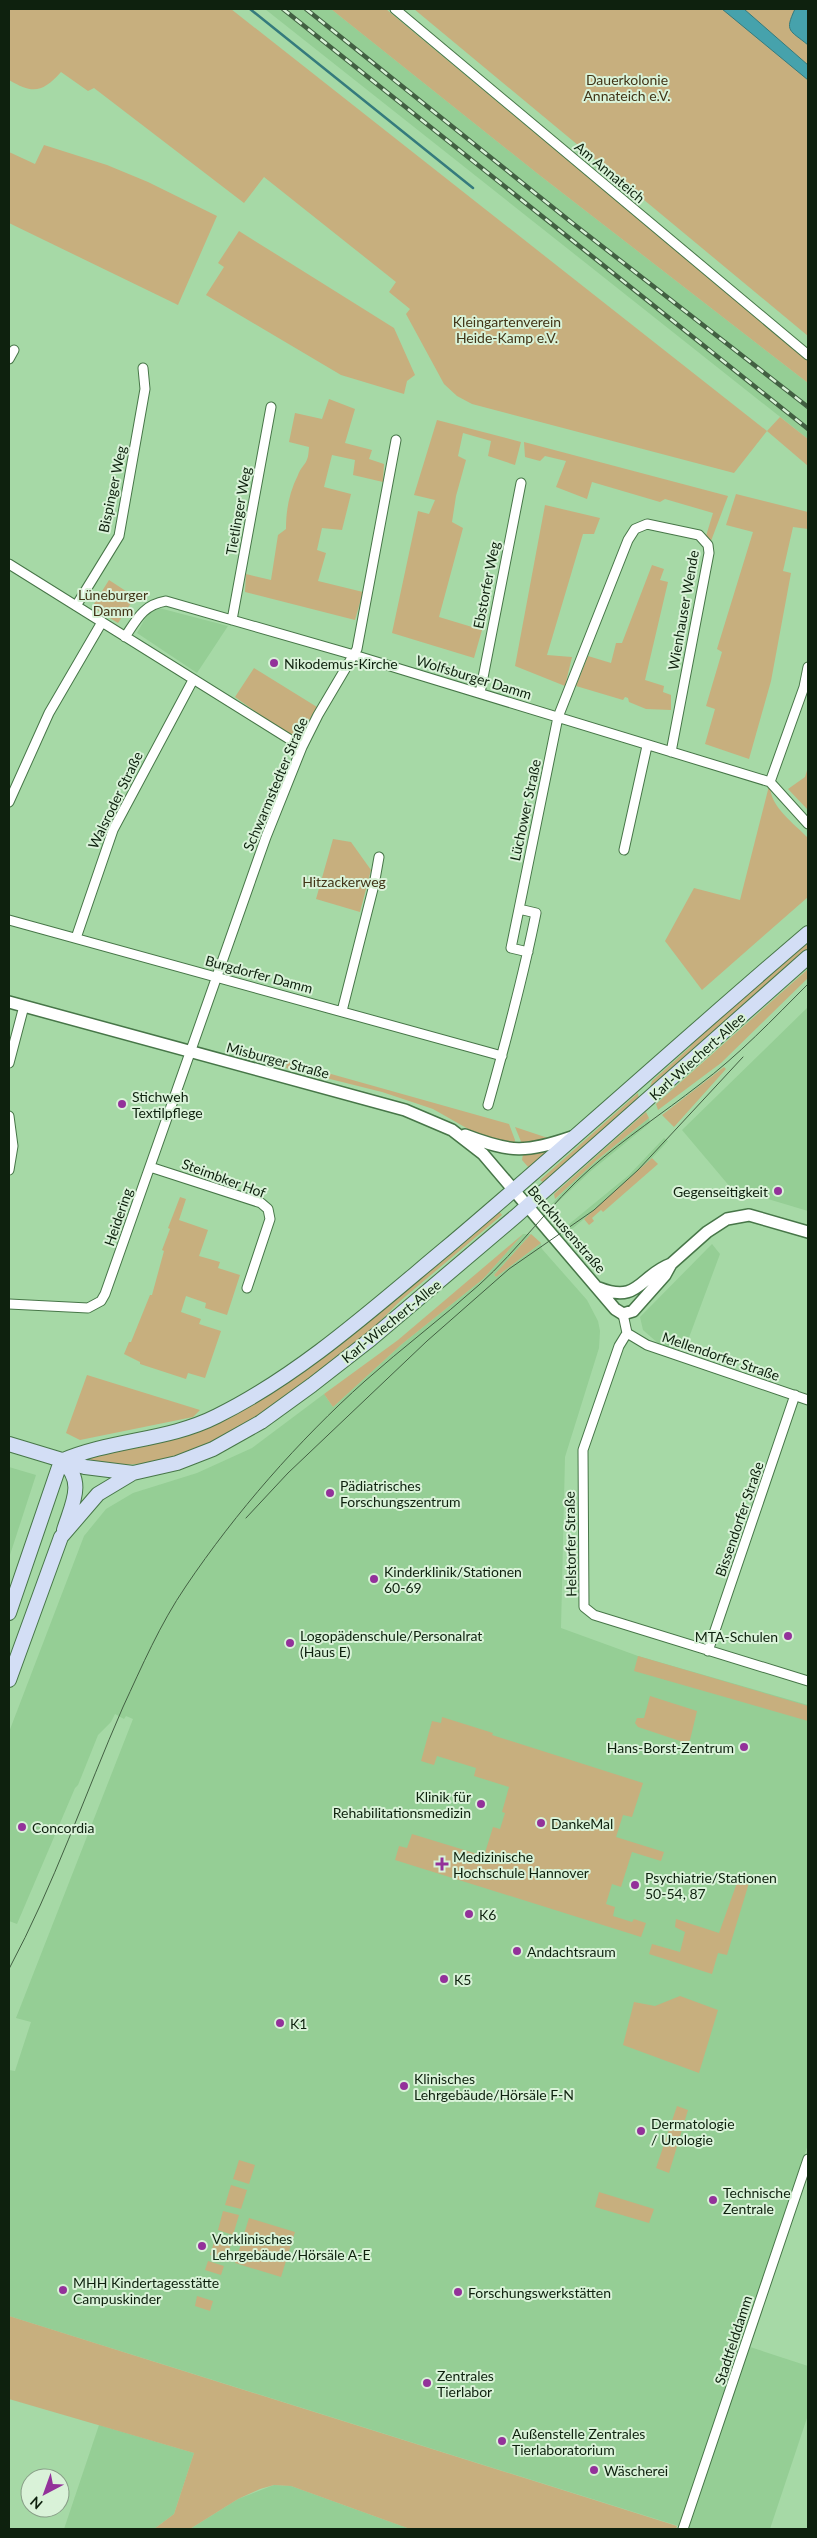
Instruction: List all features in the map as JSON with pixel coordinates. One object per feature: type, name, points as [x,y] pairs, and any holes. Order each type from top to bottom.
[{"type":"main road","name":"Karl-Wiechert-Allee","points":[[61,1461],[104,1446],[188,1429],[217,1417],[260,1392],[343,1332],[514,1190],[808,934]]},
{"type":"main road","name":"Karl-Wiechert-Allee","points":[[9,1680],[61,1537],[98,1494],[133,1473],[177,1463],[213,1449],[261,1422],[371,1339],[528,1206],[808,957]]},
{"type":"main road","points":[[9,1444],[61,1461],[97,1469],[133,1473]]},
{"type":"main road","points":[[61,1461],[72,1469],[75,1476],[76,1491],[61,1537]]},
{"type":"main road","points":[[9,1613],[61,1461]]},
{"type":"street","name":"Am Annateich","points":[[395,9],[808,355]]},
{"type":"street","points":[[9,359],[14,350]]},
{"type":"street","name":"Bispinger Weg","points":[[76,606],[119,536],[145,389],[143,368]]},
{"type":"street","name":"Tietlinger Weg","points":[[232,620],[271,407]]},
{"type":"street","name":"Schwarmstedter Straße","points":[[191,1052],[250,880],[302,746],[357,649],[396,440]]},
{"type":"street","name":"Ebstorfer Weg","points":[[480,692],[521,483]]},
{"type":"street","name":"Wienhauser Wende","points":[[558,717],[631,534],[635,529],[647,524],[691,532],[704,538],[709,553],[671,752]]},
{"type":"street","points":[[10,566],[302,746]]},
{"type":"street","name":"Wolfsburger Damm","points":[[125,637],[143,610],[153,603],[166,601],[480,692],[647,746],[770,782]]},
{"type":"street","points":[[9,802],[49,713],[102,622]]},
{"type":"street","points":[[808,667],[804,686],[770,782],[808,824]]},
{"type":"street","name":"Walsroder Straße","points":[[76,938],[113,830],[193,680]]},
{"type":"street","name":"Lüchower Straße","points":[[528,952],[511,948],[558,717]]},
{"type":"street","points":[[624,850],[647,746]]},
{"type":"street","points":[[342,1010],[374,885],[379,857]]},
{"type":"street","points":[[488,1105],[518,998],[536,913],[519,909]]},
{"type":"street","name":"Burgdorfer Damm","points":[[9,920],[342,1010],[502,1056]]},
{"type":"street","name":"Misburger Straße","points":[[9,1002],[410,1112],[452,1130],[482,1154],[514,1190]]},
{"type":"street","points":[[9,1063],[24,1006]]},
{"type":"street","name":"Heidering","points":[[9,1304],[74,1309],[88,1308],[101,1301],[191,1052]]},
{"type":"street","points":[[9,1116],[13,1146],[9,1170]]},
{"type":"street","points":[[452,1130],[495,1146],[520,1151],[538,1148],[576,1136]]},
{"type":"street","name":"Steimbker Hof","points":[[150,1167],[261,1203],[268,1209],[270,1219],[248,1288]]},
{"type":"street","name":"Berckhusenstraße","points":[[514,1190],[616,1309],[623,1314],[633,1311],[665,1275],[671,1264],[706,1232],[734,1216],[749,1215],[808,1232]]},
{"type":"street","name":"Berckhusenstraße","points":[[597,1287],[614,1293],[630,1292],[659,1269],[671,1264]]},
{"type":"street","points":[[623,1314],[627,1333]]},
{"type":"street","name":"Mellendorfer Straße","points":[[627,1333],[647,1345],[808,1400]]},
{"type":"street","name":"Helstorfer Straße","points":[[627,1333],[619,1346],[583,1450],[584,1607],[594,1615],[808,1681]]},
{"type":"street","name":"Bissendorfer Straße","points":[[708,1651],[795,1396]]},
{"type":"street","name":"Stadtfelddamm","points":[[683,2529],[808,2159]]},
{"type":"shaded area","points":[[265,9],[331,9],[538,174],[808,383],[808,439]]},
{"type":"shaded area","points":[[159,608],[228,626],[197,673],[137,633],[147,615]]},
{"type":"shaded area","points":[[808,1007],[808,1211],[731,1188],[682,1130]]},
{"type":"shaded area","points":[[649,1118],[650,1123],[592,1170],[547,1212],[546,1210],[578,1176]]},
{"type":"shaded area","points":[[664,1138],[668,1141],[617,1192],[567,1233],[563,1229],[629,1175]]},
{"type":"shaded area","name":"Medizinische Hochschule Hannover","points":[[523,1234],[531,1234],[494,1275],[496,1277],[541,1243],[542,1249],[587,1300],[598,1321],[600,1331],[599,1348],[565,1457],[561,1628],[638,1656],[808,1705],[808,2144],[744,2345],[808,2366],[808,2415],[770,2529],[688,2529],[9,2316],[9,2070],[15,2071],[31,2022],[16,2018],[133,1719],[126,1716],[124,1719],[115,1714],[111,1722],[98,1735],[17,1924],[9,1921],[9,1732],[84,1536],[106,1509],[133,1493],[197,1473],[252,1448],[324,1394],[333,1407],[402,1344],[483,1279]]},
{"type":"shaded area","points":[[712,1244],[720,1254],[684,1351],[659,1344],[643,1330],[640,1317]]},
{"type":"shaded area","points":[[9,1467],[36,1475],[9,1558]]},
{"type":"shaded area","points":[[99,2425],[194,2453],[174,2514],[154,2529],[64,2529],[68,2518],[70,2518],[70,2511]]},
{"type":"shaded area","points":[[274,2485],[291,2486],[410,2529],[190,2529],[238,2499]]},
{"type":"green space","name":"Kleingartenverein Heide-Kamp e.V.","points":[[9,9],[231,9],[767,431],[734,473],[472,404],[457,396],[444,384],[406,314],[410,309],[389,292],[396,282],[264,177],[244,203],[94,88],[88,91],[61,72],[48,84],[37,89],[25,88],[9,80]]},
{"type":"green space","points":[[331,9],[386,9],[808,360],[808,383],[538,174]]},
{"type":"green space","name":"Dauerkolonie Annateich e.V.","points":[[414,9],[808,9],[808,336]]},
{"type":"green space","points":[[44,145],[107,165],[148,182],[217,216],[178,305],[9,223],[9,152],[35,164]]},
{"type":"green space","points":[[239,231],[394,328],[415,375],[407,381],[404,394],[341,375],[206,295],[224,267],[218,263]]},
{"type":"green space","points":[[329,399],[355,409],[345,443],[372,450],[369,459],[384,464],[383,482],[353,475],[355,460],[332,455],[324,487],[351,494],[342,530],[322,528],[317,550],[326,553],[318,581],[363,592],[355,620],[245,592],[246,574],[271,580],[278,535],[286,529],[290,495],[308,457],[309,447],[289,442],[295,413],[322,419]]},
{"type":"green space","points":[[780,417],[808,439],[808,466],[767,431]]},
{"type":"green space","points":[[437,420],[521,442],[515,465],[488,456],[491,441],[463,433],[458,456],[466,460],[456,496],[452,522],[463,528],[439,617],[482,630],[474,658],[392,633],[418,511],[429,514],[435,500],[414,495]]},
{"type":"green space","points":[[524,442],[728,496],[711,541],[706,536],[713,513],[665,499],[660,502],[592,482],[587,499],[556,487],[566,461],[545,456],[540,461],[525,457]]},
{"type":"green space","points":[[736,494],[808,512],[808,529],[793,527],[783,571],[791,573],[771,681],[749,759],[705,744],[715,709],[706,706],[722,652],[717,649],[753,532],[726,525]]},
{"type":"green space","points":[[545,505],[600,518],[594,534],[583,534],[547,655],[572,657],[565,686],[515,666]]},
{"type":"green space","points":[[652,565],[664,569],[660,580],[668,582],[645,680],[664,686],[663,692],[671,695],[671,710],[646,709],[629,702],[628,698],[625,697],[623,700],[576,686],[588,656],[611,663],[616,643],[622,643]]},
{"type":"green space","name":"Lüneburger Damm","points":[[109,580],[135,597],[118,623],[92,607]]},
{"type":"green space","points":[[254,668],[317,707],[297,741],[235,697]]},
{"type":"green space","points":[[808,767],[807,809],[788,789],[805,777]]},
{"type":"green space","points":[[770,782],[770,791],[777,806],[808,838],[808,897],[702,990],[665,941],[694,888],[740,900]]},
{"type":"green space","name":"Hitzackerweg","points":[[333,839],[351,842],[371,870],[360,912],[316,899]]},
{"type":"green space","points":[[808,939],[808,949],[648,1092],[652,1081],[689,1048],[708,1025]]},
{"type":"green space","points":[[808,969],[808,978],[721,1063],[658,1110],[656,1104]]},
{"type":"green space","points":[[267,1056],[509,1124],[515,1140],[514,1146],[477,1134],[433,1109],[382,1092],[286,1068],[287,1064],[266,1058]]},
{"type":"green space","points":[[724,1067],[726,1069],[674,1127],[662,1115]]},
{"type":"green space","points":[[638,1093],[639,1100],[545,1184],[540,1180]]},
{"type":"green space","points":[[646,1112],[649,1118],[597,1160],[555,1199],[554,1194]]},
{"type":"green space","points":[[515,1127],[548,1138],[522,1144]]},
{"type":"green space","points":[[549,1150],[529,1168],[522,1160],[523,1154]]},
{"type":"green space","points":[[652,1158],[658,1164],[603,1212],[601,1210],[592,1218],[594,1221],[589,1225],[584,1219]]},
{"type":"green space","points":[[180,1197],[186,1199],[179,1220],[208,1230],[199,1256],[220,1262],[218,1268],[240,1275],[227,1315],[205,1308],[206,1303],[186,1296],[181,1312],[201,1319],[199,1324],[221,1331],[205,1378],[188,1373],[186,1379],[140,1364],[140,1362],[124,1354],[129,1342],[131,1342],[150,1295],[152,1295],[164,1251],[162,1250],[170,1229],[168,1228]]},
{"type":"green space","points":[[498,1210],[502,1215],[406,1296],[368,1333],[276,1405],[240,1427],[202,1446],[165,1459],[127,1465],[91,1461],[89,1455],[142,1447],[176,1439],[226,1419]]},
{"type":"green space","points":[[523,1234],[483,1279],[402,1344],[333,1407],[324,1394],[398,1340]]},
{"type":"green space","points":[[531,1234],[541,1243],[496,1277],[494,1275]]},
{"type":"green space","points":[[87,1375],[200,1410],[193,1417],[80,1440],[66,1433]]},
{"type":"green space","points":[[638,1656],[808,1706],[808,1721],[634,1671]]},
{"type":"green space","points":[[650,1696],[697,1711],[690,1740],[686,1743],[638,1727],[635,1723],[637,1718],[644,1718]]},
{"type":"green space","points":[[442,1717],[493,1733],[492,1735],[643,1783],[632,1817],[623,1815],[616,1837],[664,1852],[661,1861],[632,1852],[621,1887],[612,1884],[606,1904],[615,1907],[613,1916],[632,1922],[634,1919],[646,1923],[641,1937],[395,1860],[399,1846],[407,1848],[412,1834],[484,1856],[493,1827],[500,1829],[505,1813],[502,1812],[509,1787],[474,1776],[476,1768],[437,1756],[434,1765],[421,1761],[432,1721],[441,1723]]},
{"type":"green space","points":[[738,1880],[749,1883],[727,1955],[718,1953],[712,1974],[649,1954],[652,1944],[680,1952],[685,1932],[675,1927],[676,1919],[719,1933]]},
{"type":"green space","points":[[680,1996],[718,2010],[699,2073],[623,2045],[634,2002],[655,2006]]},
{"type":"green space","points":[[677,2106],[688,2110],[669,2173],[656,2168]]},
{"type":"green space","points":[[239,2160],[255,2165],[249,2184],[233,2179]]},
{"type":"green space","points":[[231,2185],[247,2190],[241,2209],[225,2205]]},
{"type":"green space","points":[[599,2192],[654,2209],[649,2223],[595,2207]]},
{"type":"green space","points":[[223,2211],[239,2215],[233,2235],[218,2230]]},
{"type":"green space","points":[[249,2218],[295,2232],[281,2277],[235,2263]]},
{"type":"green space","points":[[216,2236],[232,2241],[226,2260],[210,2255]]},
{"type":"green space","points":[[208,2261],[224,2266],[221,2275],[205,2270]]},
{"type":"green space","points":[[197,2296],[213,2301],[210,2311],[195,2306]]},
{"type":"green space","points":[[9,2316],[677,2526],[676,2529],[410,2529],[291,2486],[274,2485],[238,2499],[190,2529],[154,2529],[174,2514],[194,2453],[9,2399]]},
{"type":"water","points":[[722,9],[744,9],[808,65],[808,80]]},
{"type":"water","points":[[795,9],[808,9],[808,45],[791,30],[790,22]]},
{"type":"waterway","points":[[250,9],[473,188]]},
{"type":"tram line","points":[[9,1969],[69,1839],[109,1740],[144,1661],[186,1586],[247,1504],[292,1453],[340,1404],[494,1271],[562,1196],[591,1168],[728,1061],[808,984]]},
{"type":"tram line","points":[[246,1518],[288,1473],[427,1341],[509,1269],[594,1210],[638,1170],[743,1057]]},
{"type":"railway","points":[[283,9],[808,429]]},
{"type":"railway","points":[[306,9],[571,222],[808,407]]},
{"type":"place","name":"Nikodemus-Kirche","points":[[274,663]]},
{"type":"place","name":"Stichweh Textilpflege","points":[[122,1104]]},
{"type":"place","name":"Gegenseitigkeit","points":[[778,1191]]},
{"type":"place","name":"Pädiatrisches Forschungszentrum","points":[[330,1493]]},
{"type":"place","name":"Kinderklinik/Stationen 60-69","points":[[374,1579]]},
{"type":"place","name":"MTA-Schulen","points":[[788,1636]]},
{"type":"place","name":"Logopädenschule/Personalrat (Haus E)","points":[[290,1643]]},
{"type":"place","name":"Hans-Borst-Zentrum","points":[[744,1747]]},
{"type":"place","name":"Klinik für Rehabilitationsmedizin","points":[[481,1804]]},
{"type":"place","name":"DankeMal","points":[[541,1823]]},
{"type":"place","name":"Concordia","points":[[22,1827]]},
{"type":"place","name":"Medizinische Hochschule Hannover","points":[[442,1864]]},
{"type":"place","name":"Psychiatrie/Stationen 50-54, 87","points":[[635,1885]]},
{"type":"place","name":"K6","points":[[469,1914]]},
{"type":"place","name":"Andachtsraum","points":[[517,1951]]},
{"type":"place","name":"K5","points":[[444,1979]]},
{"type":"place","name":"K1","points":[[280,2023]]},
{"type":"place","name":"Klinisches Lehrgebäude/Hörsäle F-N","points":[[404,2086]]},
{"type":"place","name":"Dermatologie / Urologie","points":[[641,2131]]},
{"type":"place","name":"Technische Zentrale","points":[[713,2200]]},
{"type":"place","name":"Vorklinisches Lehrgebäude/Hörsäle A-E","points":[[202,2246]]},
{"type":"place","name":"MHH Kindertagesstätte Campuskinder","points":[[63,2290]]},
{"type":"place","name":"Forschungswerkstätten","points":[[458,2292]]},
{"type":"place","name":"Zentrales Tierlabor","points":[[427,2383]]},
{"type":"place","name":"Außenstelle Zentrales Tierlaboratorium","points":[[502,2441]]},
{"type":"place","name":"Wäscherei","points":[[594,2470]]}]
